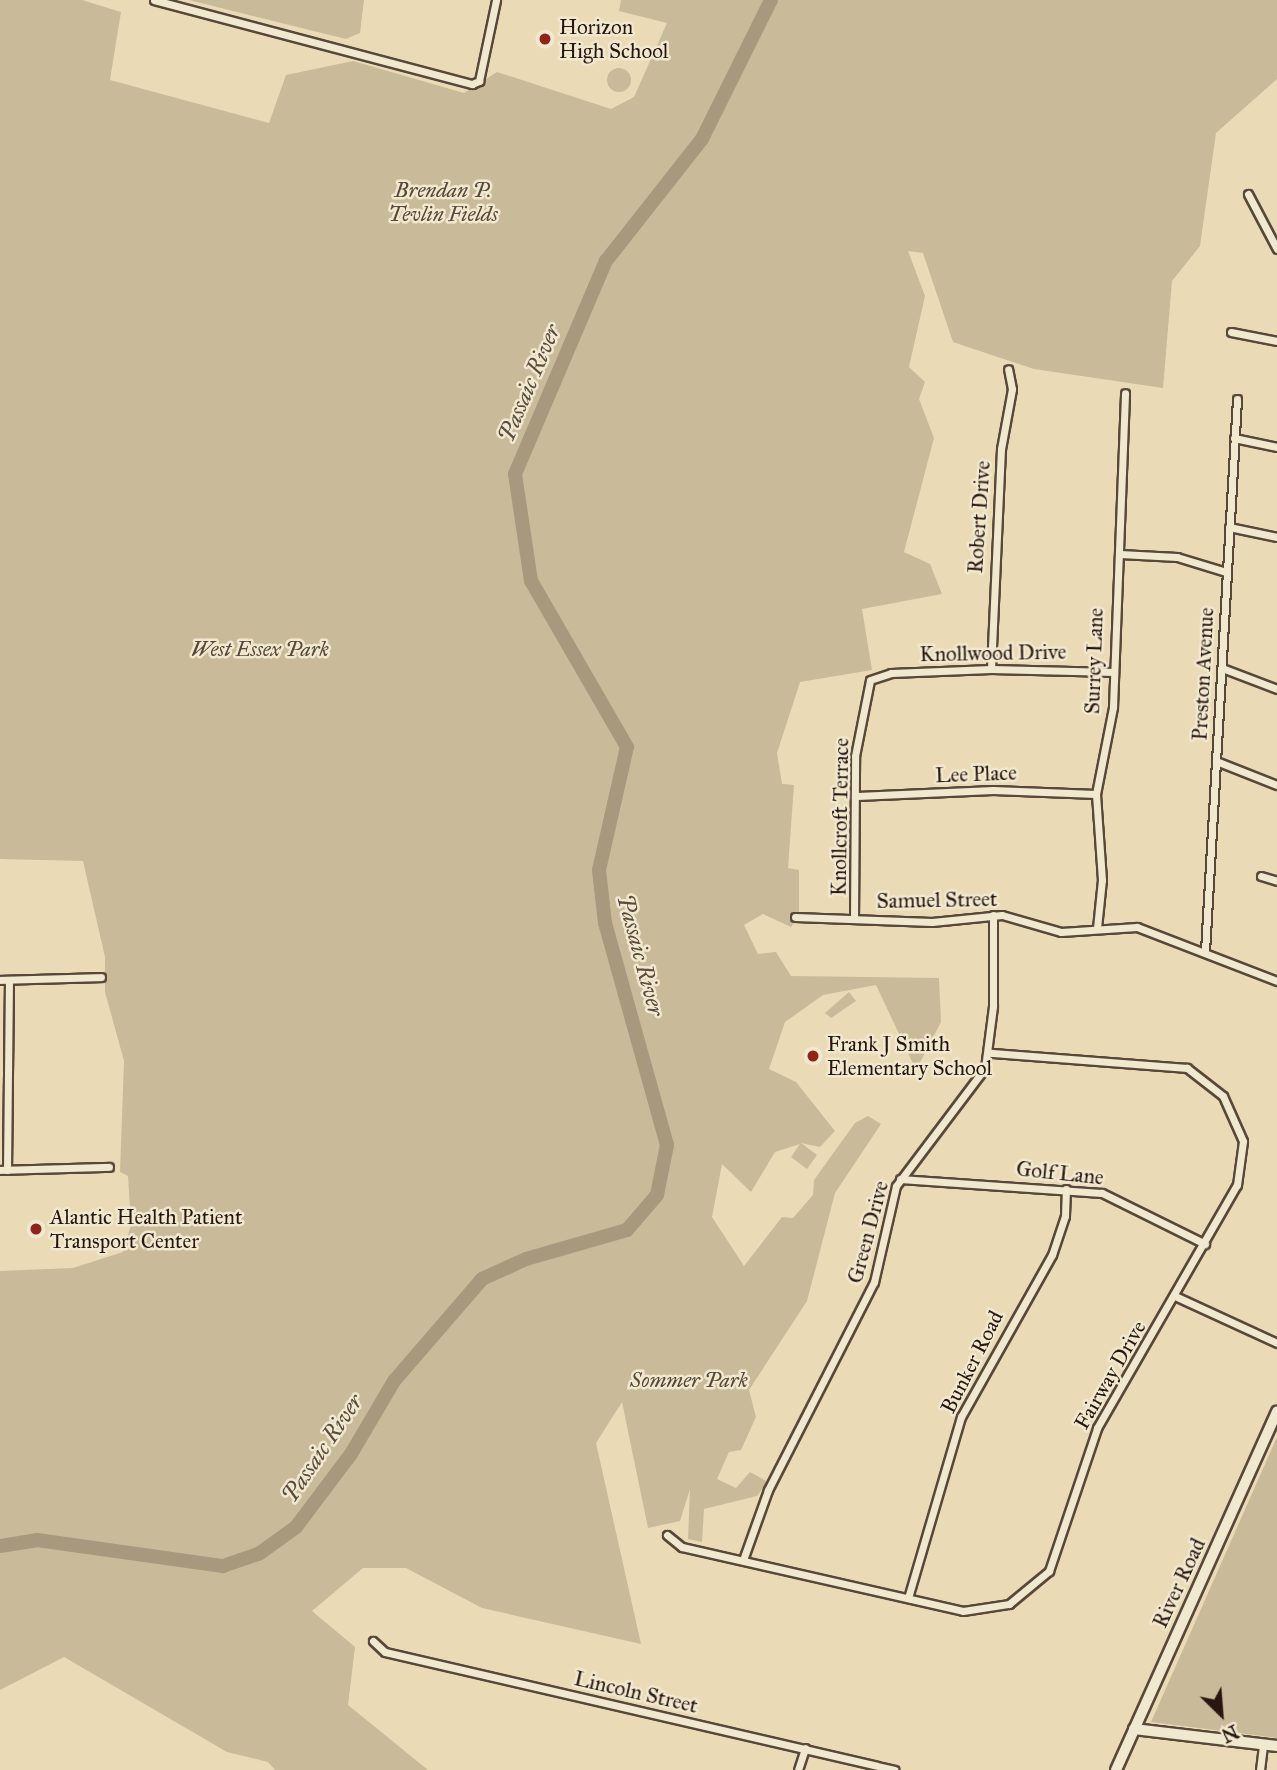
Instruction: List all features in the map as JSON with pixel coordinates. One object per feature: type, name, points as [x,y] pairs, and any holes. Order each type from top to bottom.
[{"type":"street","points":[[154,0],[477,83],[496,0]]},
{"type":"street","points":[[1248,194],[1277,249]]},
{"type":"street","points":[[1231,332],[1277,339]]},
{"type":"street","name":"Robert Drive","points":[[991,668],[1001,449],[1012,389],[1008,369]]},
{"type":"street","name":"Surrey Lane","points":[[1097,928],[1102,880],[1096,794],[1114,671],[1125,393]]},
{"type":"street","name":"Preston Avenue","points":[[1205,951],[1237,398]]},
{"type":"street","points":[[1234,438],[1277,447]]},
{"type":"street","points":[[1229,527],[1277,537]]},
{"type":"street","points":[[1120,554],[1177,557],[1226,572]]},
{"type":"street","name":"Knollwood Drive","points":[[873,677],[991,668],[1114,671]]},
{"type":"street","points":[[1222,668],[1277,689]]},
{"type":"street","name":"Knollcroft Terrace","points":[[854,919],[857,735],[873,677]]},
{"type":"street","points":[[1216,761],[1277,785]]},
{"type":"street","name":"Lee Place","points":[[857,796],[993,790],[1096,794]]},
{"type":"street","points":[[1261,876],[1277,881]]},
{"type":"street","name":"Samuel Street","points":[[795,917],[932,922],[993,915],[1061,932],[1097,928],[1137,928],[1205,951],[1277,981]]},
{"type":"street","name":"Green Drive","points":[[743,1560],[768,1490],[874,1282],[900,1179],[968,1096],[990,1053],[993,915]]},
{"type":"street","points":[[101,977],[4,980],[3,1170],[109,1167]]},
{"type":"street","name":"Fairway Drive","points":[[667,1535],[682,1547],[908,1598],[989,1610],[1043,1579],[1097,1428],[1177,1297],[1237,1185],[1244,1155],[1237,1118],[1214,1084],[1177,1065],[990,1053]]},
{"type":"street","name":"Golf Lane","points":[[900,1179],[1066,1189],[1132,1203],[1205,1244]]},
{"type":"street","name":"Bunker Road","points":[[908,1598],[961,1417],[1052,1255],[1065,1216],[1066,1189]]},
{"type":"street","points":[[1177,1297],[1277,1343]]},
{"type":"street","name":"River Road","points":[[1116,1770],[1277,1412]]},
{"type":"street","name":"Lincoln Street","points":[[373,1641],[385,1652],[805,1748],[865,1767],[895,1770]]},
{"type":"street","points":[[1134,1729],[1277,1746]]},
{"type":"street","points":[[1260,1770],[1263,1744]]},
{"type":"street","points":[[798,1770],[805,1748]]},
{"type":"green space","points":[[0,0],[82,0],[121,12],[110,80],[269,123],[286,75],[353,61],[464,93],[497,72],[611,109],[634,97],[667,23],[619,11],[621,0],[1277,0],[1277,79],[1216,133],[1200,246],[1172,281],[1163,388],[1034,369],[953,342],[923,253],[908,251],[925,296],[909,367],[925,382],[919,399],[934,438],[904,552],[930,564],[942,594],[862,609],[872,670],[800,682],[777,753],[782,784],[794,785],[788,868],[799,870],[799,915],[791,927],[763,914],[744,925],[758,954],[776,952],[791,976],[939,978],[941,1022],[916,1070],[876,985],[823,995],[785,1022],[769,1069],[796,1082],[835,1131],[820,1147],[801,1143],[817,1155],[807,1169],[791,1157],[800,1144],[775,1152],[751,1192],[722,1164],[712,1217],[744,1266],[782,1217],[793,1218],[813,1195],[814,1180],[855,1123],[868,1116],[881,1124],[835,1193],[807,1301],[749,1390],[756,1417],[741,1450],[729,1452],[717,1479],[736,1488],[750,1472],[768,1482],[757,1496],[704,1509],[702,1542],[688,1539],[690,1489],[680,1521],[648,1528],[622,1402],[596,1443],[641,1644],[482,1608],[406,1568],[363,1568],[312,1611],[355,1647],[348,1705],[428,1770],[275,1770],[268,1762],[227,1752],[64,1657],[0,1690],[0,1271],[73,1268],[123,1252],[131,1225],[128,1176],[120,1172],[124,1061],[105,992],[105,957],[83,861],[0,859]]},
{"type":"green space","points":[[189,0],[364,0],[360,33],[346,39]]},
{"type":"green space","points":[[619,68],[628,71],[631,80],[628,89],[619,92],[610,89],[607,80],[610,71]]},
{"type":"green space","points":[[849,992],[856,1001],[831,1018],[825,1013]]},
{"type":"green space","points":[[1277,1437],[1277,1738],[1151,1722]]},
{"type":"waterway","name":"Passaic River","points":[[0,1546],[37,1540],[223,1566],[260,1553],[296,1527],[351,1454],[394,1381],[482,1279],[526,1259],[627,1230],[657,1195],[667,1145],[605,923],[599,870],[627,747],[531,581],[515,474],[606,261],[702,139],[771,0]]},
{"type":"place","name":"Horizon High School","points":[[545,39]]},
{"type":"place","name":"Frank J Smith Elementary School","points":[[813,1056]]},
{"type":"place","name":"Alantic Health Patient Transport Center","points":[[36,1229]]},
{"type":"park label","name":"Brendan P. Tevlin Fields","points":[[443,202]]},
{"type":"park label","name":"West Essex Park","points":[[260,649]]},
{"type":"park label","name":"Sommer Park","points":[[689,1380]]}]
